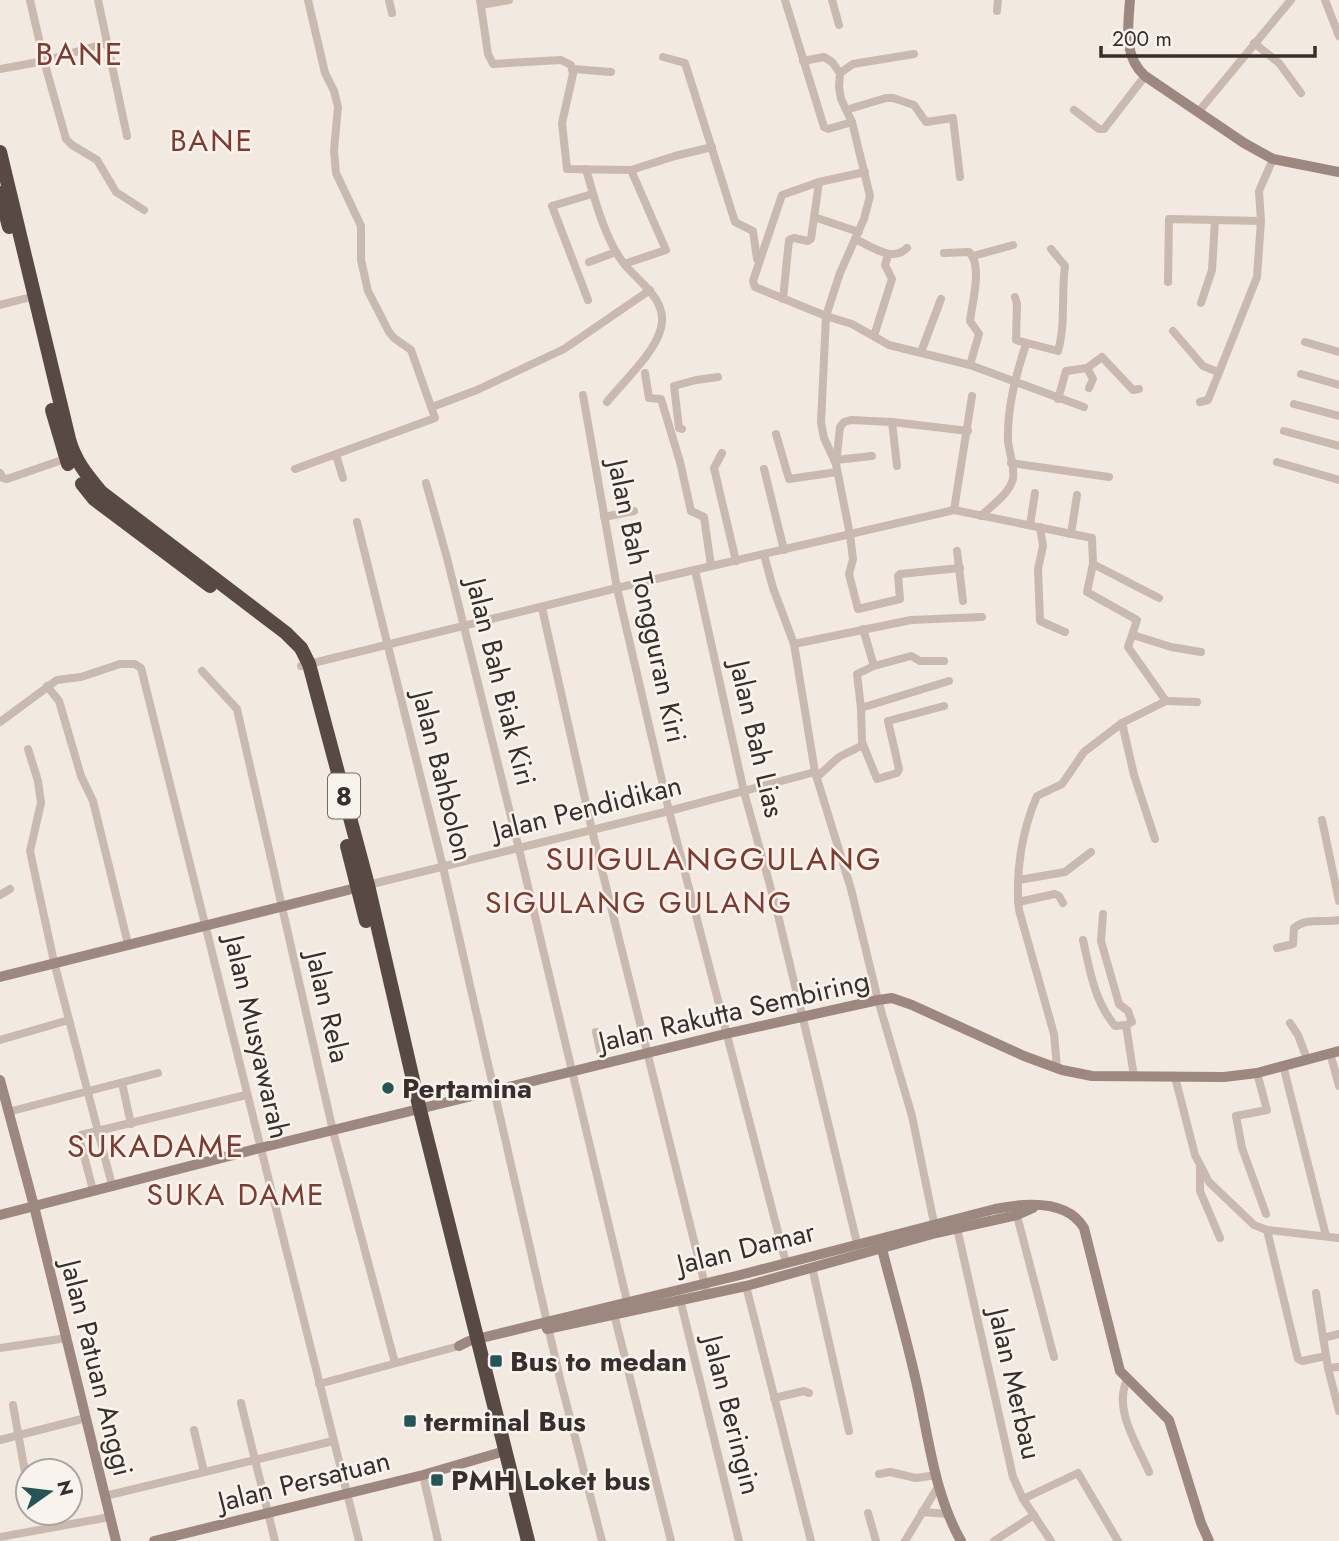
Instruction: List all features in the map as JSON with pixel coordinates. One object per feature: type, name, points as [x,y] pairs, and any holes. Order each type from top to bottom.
[{"type":"highway","name":"8","points":[[0,152],[69,439],[81,468],[101,492],[286,633],[301,648],[363,887],[471,1344],[528,1541]]},
{"type":"highway","name":"8","points":[[0,193],[65,459],[94,499],[281,639],[305,665]]},
{"type":"highway","name":"8","points":[[501,1453],[518,1541]]},
{"type":"street","points":[[30,0],[66,138],[72,145],[97,160],[116,192],[144,210]]},
{"type":"street","points":[[98,0],[127,136]]},
{"type":"street","points":[[295,469],[434,420],[432,407],[411,350],[389,332],[368,291],[361,260],[360,226],[337,173],[334,150],[338,107],[325,73],[308,0]]},
{"type":"street","points":[[389,0],[392,13]]},
{"type":"street","points":[[509,0],[480,3],[488,54],[493,64],[561,60],[568,62],[573,69],[562,123],[567,169],[631,170],[712,147]]},
{"type":"street","points":[[785,0],[825,128],[852,122]]},
{"type":"street","points":[[832,0],[839,26]]},
{"type":"street","points":[[998,0],[998,11]]},
{"type":"street","points":[[1130,0],[1129,47],[1134,64],[1146,76],[1244,143],[1273,159],[1339,172]]},
{"type":"street","points":[[1199,111],[1291,0]]},
{"type":"street","points":[[1325,0],[1339,36]]},
{"type":"street","points":[[0,69],[44,61],[107,43]]},
{"type":"street","points":[[1254,43],[1279,63],[1301,93]]},
{"type":"street","points":[[840,73],[853,64],[914,54]]},
{"type":"street","points":[[663,57],[685,63],[735,222],[750,228],[754,233],[758,264]]},
{"type":"street","points":[[803,61],[824,57],[832,62],[840,73],[839,92],[852,122],[870,196],[825,316],[823,349],[821,423],[824,439],[837,466],[853,559],[849,574],[858,609],[900,599],[900,574],[960,568]]},
{"type":"street","points":[[573,69],[611,72]]},
{"type":"street","points":[[1074,110],[1099,129],[1104,129],[1146,76]]},
{"type":"street","points":[[846,110],[889,97],[914,105],[926,122],[953,118],[960,177]]},
{"type":"street","points":[[1200,402],[1208,400],[1257,276],[1261,221],[1259,191],[1273,159]]},
{"type":"street","points":[[586,169],[592,194],[616,252],[650,290],[660,310],[661,328],[654,344],[607,402]]},
{"type":"street","points":[[624,264],[666,250],[631,170]]},
{"type":"street","points":[[865,172],[819,182],[782,195],[753,281],[755,288],[852,324],[889,345],[970,365],[1084,407]]},
{"type":"street","points":[[783,299],[789,240],[811,239],[819,182]]},
{"type":"street","points":[[588,300],[552,206],[592,194]]},
{"type":"street","points":[[814,217],[857,236],[888,255],[899,254],[907,248]]},
{"type":"street","points":[[1168,282],[1169,219],[1261,221]]},
{"type":"street","points":[[1201,303],[1212,270],[1214,220]]},
{"type":"street","points":[[973,256],[1013,246]]},
{"type":"street","points":[[1015,297],[1015,338],[1026,344],[1058,351],[1063,335],[1065,264],[1051,249]]},
{"type":"street","points":[[589,262],[616,252]]},
{"type":"street","points":[[944,253],[969,252],[973,256],[976,273],[970,321],[979,334],[970,365]]},
{"type":"street","points":[[874,337],[892,279],[885,265],[888,255]]},
{"type":"street","points":[[1063,280],[1072,291]]},
{"type":"street","points":[[432,407],[477,390],[564,349],[650,290]]},
{"type":"street","points":[[0,305],[27,298]]},
{"type":"street","points":[[921,352],[941,299]]},
{"type":"street","points":[[1173,331],[1203,366],[1218,372]]},
{"type":"street","points":[[1306,342],[1339,352]]},
{"type":"street","points":[[981,516],[1009,489],[1013,475],[1009,417],[1013,382],[1026,344]]},
{"type":"street","points":[[1058,399],[1066,371],[1087,368],[1103,358],[1133,390],[1139,389]]},
{"type":"street","points":[[1087,368],[1093,379],[1088,388]]},
{"type":"street","points":[[645,373],[649,398],[659,398],[667,391],[674,391]]},
{"type":"street","points":[[1301,374],[1339,385]]},
{"type":"street","points":[[682,429],[679,428],[674,391],[676,386],[718,377]]},
{"type":"street","name":"Jalan Bah Tongguran Kiri","points":[[583,395],[617,588],[668,811],[786,1263]]},
{"type":"street","points":[[954,510],[972,397]]},
{"type":"street","points":[[659,398],[680,463],[691,511],[704,517],[711,566]]},
{"type":"street","points":[[1294,404],[1339,416]]},
{"type":"street","points":[[837,466],[842,424],[851,420],[968,431]]},
{"type":"street","points":[[892,422],[897,466]]},
{"type":"street","points":[[1284,432],[1339,446]]},
{"type":"street","points":[[776,435],[789,479],[872,456]]},
{"type":"street","points":[[722,453],[715,468],[736,561]]},
{"type":"street","points":[[336,455],[343,478]]},
{"type":"street","points":[[0,473],[7,479],[65,459]]},
{"type":"street","points":[[1277,462],[1339,480]]},
{"type":"street","points":[[1011,463],[1110,477]]},
{"type":"street","points":[[764,469],[784,550]]},
{"type":"street","name":"Jalan Bah Biak Kiri","points":[[426,483],[519,849],[627,1301]]},
{"type":"street","points":[[1030,525],[1035,493]]},
{"type":"street","points":[[1072,534],[1077,495]]},
{"type":"street","points":[[305,665],[617,588],[954,510],[1093,539],[1093,564],[1087,592],[1136,618],[1138,623],[1128,647],[1166,701]]},
{"type":"street","points":[[604,517],[634,511]]},
{"type":"street","name":"Jalan Bahbolon","points":[[357,522],[443,867],[560,1379],[602,1541]]},
{"type":"street","points":[[1040,527],[1040,621],[1065,632]]},
{"type":"street","points":[[957,551],[963,601]]},
{"type":"street","points":[[764,555],[794,644],[816,774],[912,1116],[934,1223]]},
{"type":"street","points":[[1093,564],[1159,598]]},
{"type":"street","name":"Jalan Bah Lias","points":[[695,570],[744,792],[776,907],[857,1243]]},
{"type":"street","points":[[542,608],[592,830],[705,1288]]},
{"type":"street","points":[[794,644],[916,620],[982,617]]},
{"type":"street","points":[[863,629],[874,666]]},
{"type":"street","points":[[1133,635],[1171,647],[1202,652]]},
{"type":"street","points":[[944,661],[920,661],[911,656],[857,673],[863,745],[877,779],[897,773],[899,769],[888,722],[944,706]]},
{"type":"street","name":"Jalan Musyawarah","points":[[47,685],[57,680],[81,677],[116,664],[135,664],[141,668],[359,1541]]},
{"type":"street","name":"Jalan Rela","points":[[202,671],[237,709],[333,1131],[395,1363]]},
{"type":"street","points":[[861,708],[949,681]]},
{"type":"street","points":[[0,722],[47,685],[60,701],[82,779],[93,801],[128,944]]},
{"type":"street","points":[[1057,1068],[1054,1034],[1021,924],[1018,902],[1021,854],[1036,798],[1062,784],[1082,755],[1122,723],[1166,701],[1197,702]]},
{"type":"street","points":[[1122,723],[1135,778],[1155,839]]},
{"type":"street","points":[[816,774],[839,757],[863,745]]},
{"type":"street","points":[[28,748],[41,803],[30,850],[54,962],[112,1185]]},
{"type":"street","name":"Jalan Pendidikan","points":[[0,977],[816,774]]},
{"type":"street","points":[[1322,820],[1339,901]]},
{"type":"street","points":[[1019,880],[1065,873],[1091,852]]},
{"type":"street","points":[[0,895],[10,889]]},
{"type":"street","points":[[1018,902],[1055,894],[1063,903]]},
{"type":"street","points":[[1083,940],[1093,984],[1102,1008],[1115,1026],[1126,1026],[1132,1022],[1128,1011],[1119,1004],[1100,937],[1102,914]]},
{"type":"street","points":[[1277,948],[1293,944],[1294,928],[1298,924],[1320,919],[1330,922],[1339,920]]},
{"type":"street","name":"Jalan Rakutta Sembiring","points":[[0,1215],[725,1034],[892,998],[1057,1068],[1092,1076],[1224,1077],[1257,1073],[1335,1052]]},
{"type":"street","points":[[0,1040],[69,1020]]},
{"type":"street","points":[[1290,1023],[1298,1035],[1307,1059]]},
{"type":"street","points":[[1126,1026],[1135,1077]]},
{"type":"street","points":[[596,1032],[603,1064]]},
{"type":"street","points":[[1335,1052],[1339,1086]]},
{"type":"street","points":[[1283,1065],[1326,1236]]},
{"type":"street","points":[[8,1112],[158,1073]]},
{"type":"street","points":[[1257,1073],[1267,1110],[1236,1116],[1242,1148],[1266,1214]]},
{"type":"street","points":[[1175,1076],[1189,1139],[1200,1168],[1209,1182],[1254,1225],[1268,1230],[1339,1238]]},
{"type":"street","name":"Jalan Patuan Anggi","points":[[0,1080],[34,1206],[116,1541]]},
{"type":"street","points":[[122,1083],[131,1124]]},
{"type":"street","points":[[93,1190],[80,1138],[84,1133],[246,1095]]},
{"type":"street","points":[[1200,1168],[1200,1191],[1220,1238]]},
{"type":"street","name":"Jalan Damar","points":[[549,1325],[614,1314],[654,1300],[934,1223],[1036,1206],[1059,1208],[1077,1216],[1084,1228],[1120,1371],[1126,1380],[1169,1420],[1209,1541]]},
{"type":"street","points":[[1015,1210],[1054,1357]]},
{"type":"street","name":"Jalan Damar","points":[[471,1344],[549,1325],[627,1301],[680,1299],[705,1288],[746,1286],[1015,1210]]},
{"type":"street","name":"Jalan Merbau","points":[[957,1228],[1013,1477],[1023,1499],[1051,1541]]},
{"type":"street","points":[[1268,1230],[1298,1359],[1326,1356]]},
{"type":"street","points":[[882,1249],[947,1514],[961,1541]]},
{"type":"street","points":[[812,1267],[849,1431]]},
{"type":"street","points":[[746,1286],[811,1541]]},
{"type":"street","points":[[1316,1293],[1328,1368],[1339,1411]]},
{"type":"street","name":"Jalan Beringin","points":[[680,1299],[739,1541]]},
{"type":"street","points":[[614,1314],[671,1541]]},
{"type":"street","points":[[1323,1338],[1339,1334]]},
{"type":"street","points":[[0,1348],[66,1338]]},
{"type":"street","points":[[319,1384],[471,1344]]},
{"type":"street","points":[[1328,1368],[1339,1367]]},
{"type":"street","points":[[1126,1380],[1121,1395],[1125,1415],[1149,1472]]},
{"type":"street","points":[[774,1398],[804,1391],[809,1393]]},
{"type":"street","points":[[241,1403],[275,1541]]},
{"type":"street","points":[[13,1405],[23,1457]]},
{"type":"street","points":[[0,1440],[86,1418]]},
{"type":"street","points":[[194,1430],[204,1472]]},
{"type":"street","points":[[105,1496],[333,1441]]},
{"type":"street","name":"Jalan Persatuan","points":[[154,1541],[423,1475],[501,1453]]},
{"type":"street","points":[[879,1474],[890,1472],[938,1480]]},
{"type":"street","points":[[1023,1499],[1079,1473],[1118,1541]]},
{"type":"street","points":[[423,1475],[439,1541]]},
{"type":"street","points":[[905,1541],[938,1480]]},
{"type":"street","points":[[922,1512],[947,1514]]},
{"type":"street","points":[[868,1513],[876,1541]]},
{"type":"street","points":[[993,1541],[1034,1515]]},
{"type":"street","points":[[0,1537],[110,1517]]},
{"type":"place","name":"Pertamina","points":[[388,1088]]},
{"type":"place","name":"Bus to medan","points":[[496,1361]]},
{"type":"place","name":"terminal Bus","points":[[410,1421]]},
{"type":"place","name":"PMH Loket bus","points":[[437,1480]]},
{"type":"district","name":"BANE","points":[[80,54]]},
{"type":"district","name":"BANE","points":[[212,140]]},
{"type":"district","name":"SUIGULANGGULANG","points":[[714,859]]},
{"type":"district","name":"SIGULANG GULANG","points":[[639,902]]},
{"type":"district","name":"SUKADAME","points":[[156,1146]]},
{"type":"district","name":"SUKA DAME","points":[[236,1194]]}]
